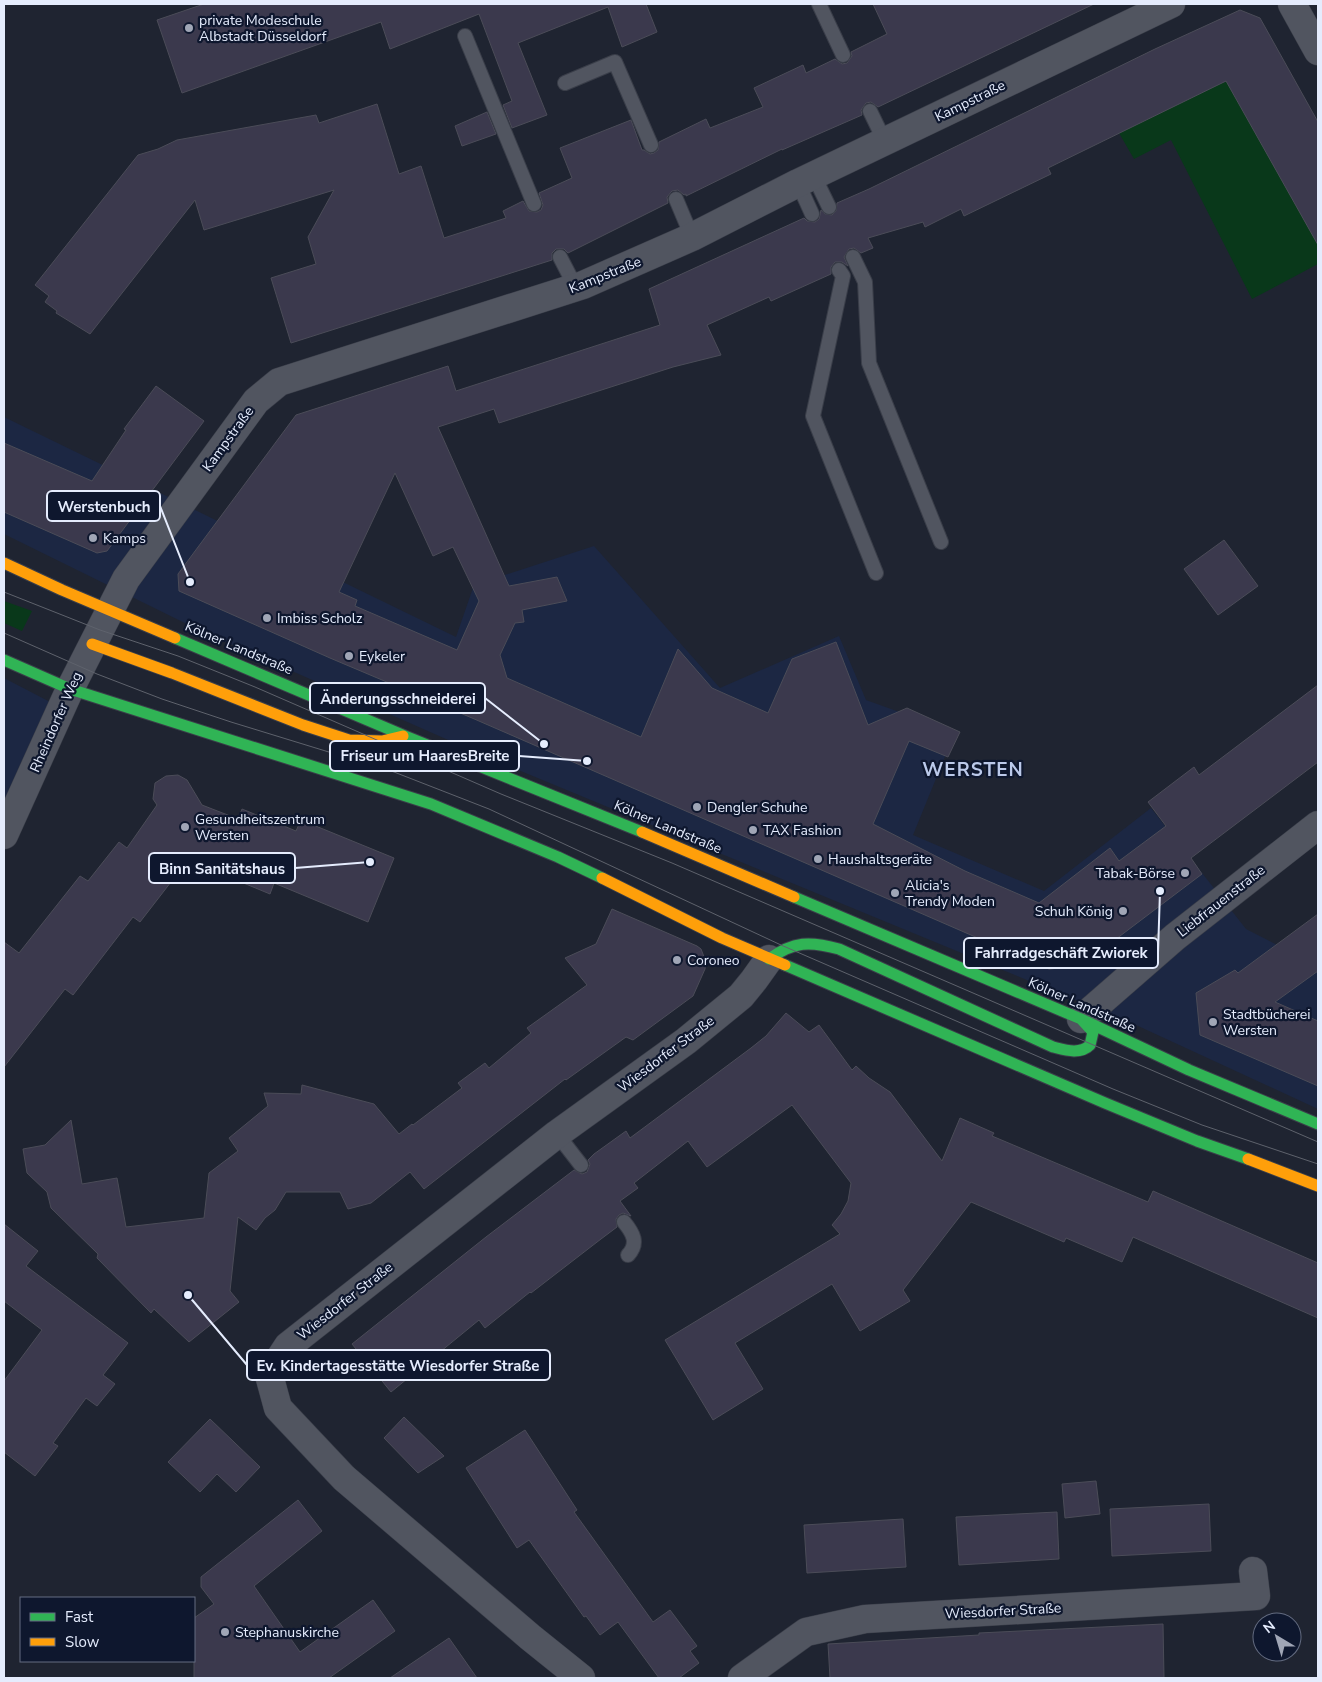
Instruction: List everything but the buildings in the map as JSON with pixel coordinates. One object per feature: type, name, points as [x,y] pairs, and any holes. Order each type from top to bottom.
[{"type":"main road","name":"Kölner Landstraße","points":[[4,563],[405,736],[599,814],[1081,1019],[1189,1070],[1318,1124]]},
{"type":"main road","points":[[92,644],[172,673],[303,725],[348,740],[382,741],[405,736]]},
{"type":"main road","points":[[4,660],[70,689],[431,804],[558,857],[709,932],[1104,1103],[1197,1141],[1318,1186]]},
{"type":"main road","points":[[769,958],[776,953],[802,943],[818,943],[839,948],[1053,1046],[1066,1050],[1076,1051],[1085,1049],[1091,1044],[1092,1031],[1081,1019]]},
{"type":"street","name":"Kampstraße","points":[[110,610],[126,579],[256,401],[279,382],[576,288],[692,237],[1171,4]]},
{"type":"street","points":[[1292,4],[1318,51]]},
{"type":"street","name":"Rheindorfer Weg","points":[[4,835],[70,689],[110,610]]},
{"type":"street","name":"Liebfrauenstraße","points":[[1081,1019],[1175,937],[1318,825]]},
{"type":"street","name":"Wiesdorfer Straße","points":[[581,1678],[530,1637],[344,1478],[278,1408],[269,1375],[288,1346],[557,1134],[686,1041],[741,996],[769,958]]},
{"type":"street","name":"Wiesdorfer Straße","points":[[742,1678],[806,1632],[865,1619],[1256,1596],[1253,1572]]},
{"type":"lane","points":[[818,4],[843,55]]},
{"type":"lane","points":[[466,36],[534,204]]},
{"type":"lane","points":[[566,83],[615,62],[651,146]]},
{"type":"lane","points":[[870,111],[885,142]]},
{"type":"lane","points":[[806,180],[829,206]]},
{"type":"lane","points":[[806,180],[812,214]]},
{"type":"lane","points":[[676,199],[692,237]]},
{"type":"lane","points":[[560,257],[576,288]]},
{"type":"lane","points":[[853,257],[865,282],[869,363],[941,542]]},
{"type":"lane","points":[[839,270],[843,276],[813,416],[876,573]]},
{"type":"lane","points":[[557,1134],[581,1165]]},
{"type":"lane","points":[[624,1222],[633,1234],[635,1241],[628,1255]]},
{"type":"shaded area","points":[[4,417],[456,637],[474,585],[594,546],[720,688],[839,636],[866,700],[955,732],[913,835],[1044,891],[1151,808],[1246,929],[1318,966],[1318,1109],[1136,1025],[489,758],[199,630],[4,534]]},
{"type":"shaded area","points":[[4,678],[54,704],[4,804]]},
{"type":"green space","points":[[1228,81],[1318,245],[1318,264],[1252,299],[1171,140],[1134,159],[1119,133],[1207,89]]},
{"type":"green space","points":[[4,601],[32,611],[22,631],[4,623]]},
{"type":"tram line","points":[[4,592],[100,630],[178,656],[255,687],[501,794],[672,863],[1318,1142]]},
{"type":"tram line","points":[[4,633],[97,674],[162,699],[394,772],[489,809],[781,945],[1113,1089],[1202,1125],[1318,1164]]},
{"type":"traffic: fast","points":[[175,638],[405,736],[642,832]]},
{"type":"traffic: fast","points":[[4,660],[70,689],[431,804],[558,857],[602,878]]},
{"type":"traffic: fast","points":[[794,897],[1081,1019],[1189,1070],[1318,1124]]},
{"type":"traffic: fast","points":[[769,959],[786,949],[802,944],[839,949],[1053,1047],[1067,1050],[1082,1050],[1090,1045],[1093,1032],[1081,1019]]},
{"type":"traffic: fast","points":[[785,965],[1105,1103],[1197,1141],[1248,1159]]},
{"type":"traffic: slow","points":[[4,563],[175,638]]},
{"type":"traffic: slow","points":[[92,644],[172,673],[303,725],[349,740],[382,741],[403,736]]},
{"type":"traffic: slow","points":[[642,832],[794,897]]},
{"type":"traffic: slow","points":[[602,878],[722,938],[785,965]]},
{"type":"traffic: slow","points":[[1248,1159],[1318,1186]]},
{"type":"place","name":"private Modeschule Albstadt Düsseldorf","points":[[189,28]]},
{"type":"place","name":"Kamps","points":[[93,538]]},
{"type":"place","name":"Werstenbuch","points":[[190,582]]},
{"type":"place","name":"Imbiss Scholz","points":[[267,618]]},
{"type":"place","name":"Eykeler","points":[[349,656]]},
{"type":"place","name":"Änderungsschneiderei","points":[[544,744]]},
{"type":"place","name":"Friseur um HaaresBreite","points":[[587,761]]},
{"type":"place","name":"Dengler Schuhe","points":[[697,807]]},
{"type":"place","name":"Gesundheitszentrum Wersten","points":[[185,827]]},
{"type":"place","name":"TAX Fashion","points":[[753,830]]},
{"type":"place","name":"Haushaltsgeräte","points":[[818,859]]},
{"type":"place","name":"Binn Sanitätshaus","points":[[370,862]]},
{"type":"place","name":"Tabak-Börse","points":[[1185,873]]},
{"type":"place","name":"Fahrradgeschäft Zwiorek","points":[[1160,891]]},
{"type":"place","name":"Alicia's Trendy Moden","points":[[895,893]]},
{"type":"place","name":"Schuh König","points":[[1123,911]]},
{"type":"place","name":"Coroneo","points":[[677,960]]},
{"type":"place","name":"Stadtbücherei Wersten","points":[[1213,1022]]},
{"type":"place","name":"Ev. Kindertagesstätte Wiesdorfer Straße","points":[[188,1295]]},
{"type":"place","name":"Stephanuskirche","points":[[225,1632]]},
{"type":"district","name":"WERSTEN","points":[[973,770]]}]
